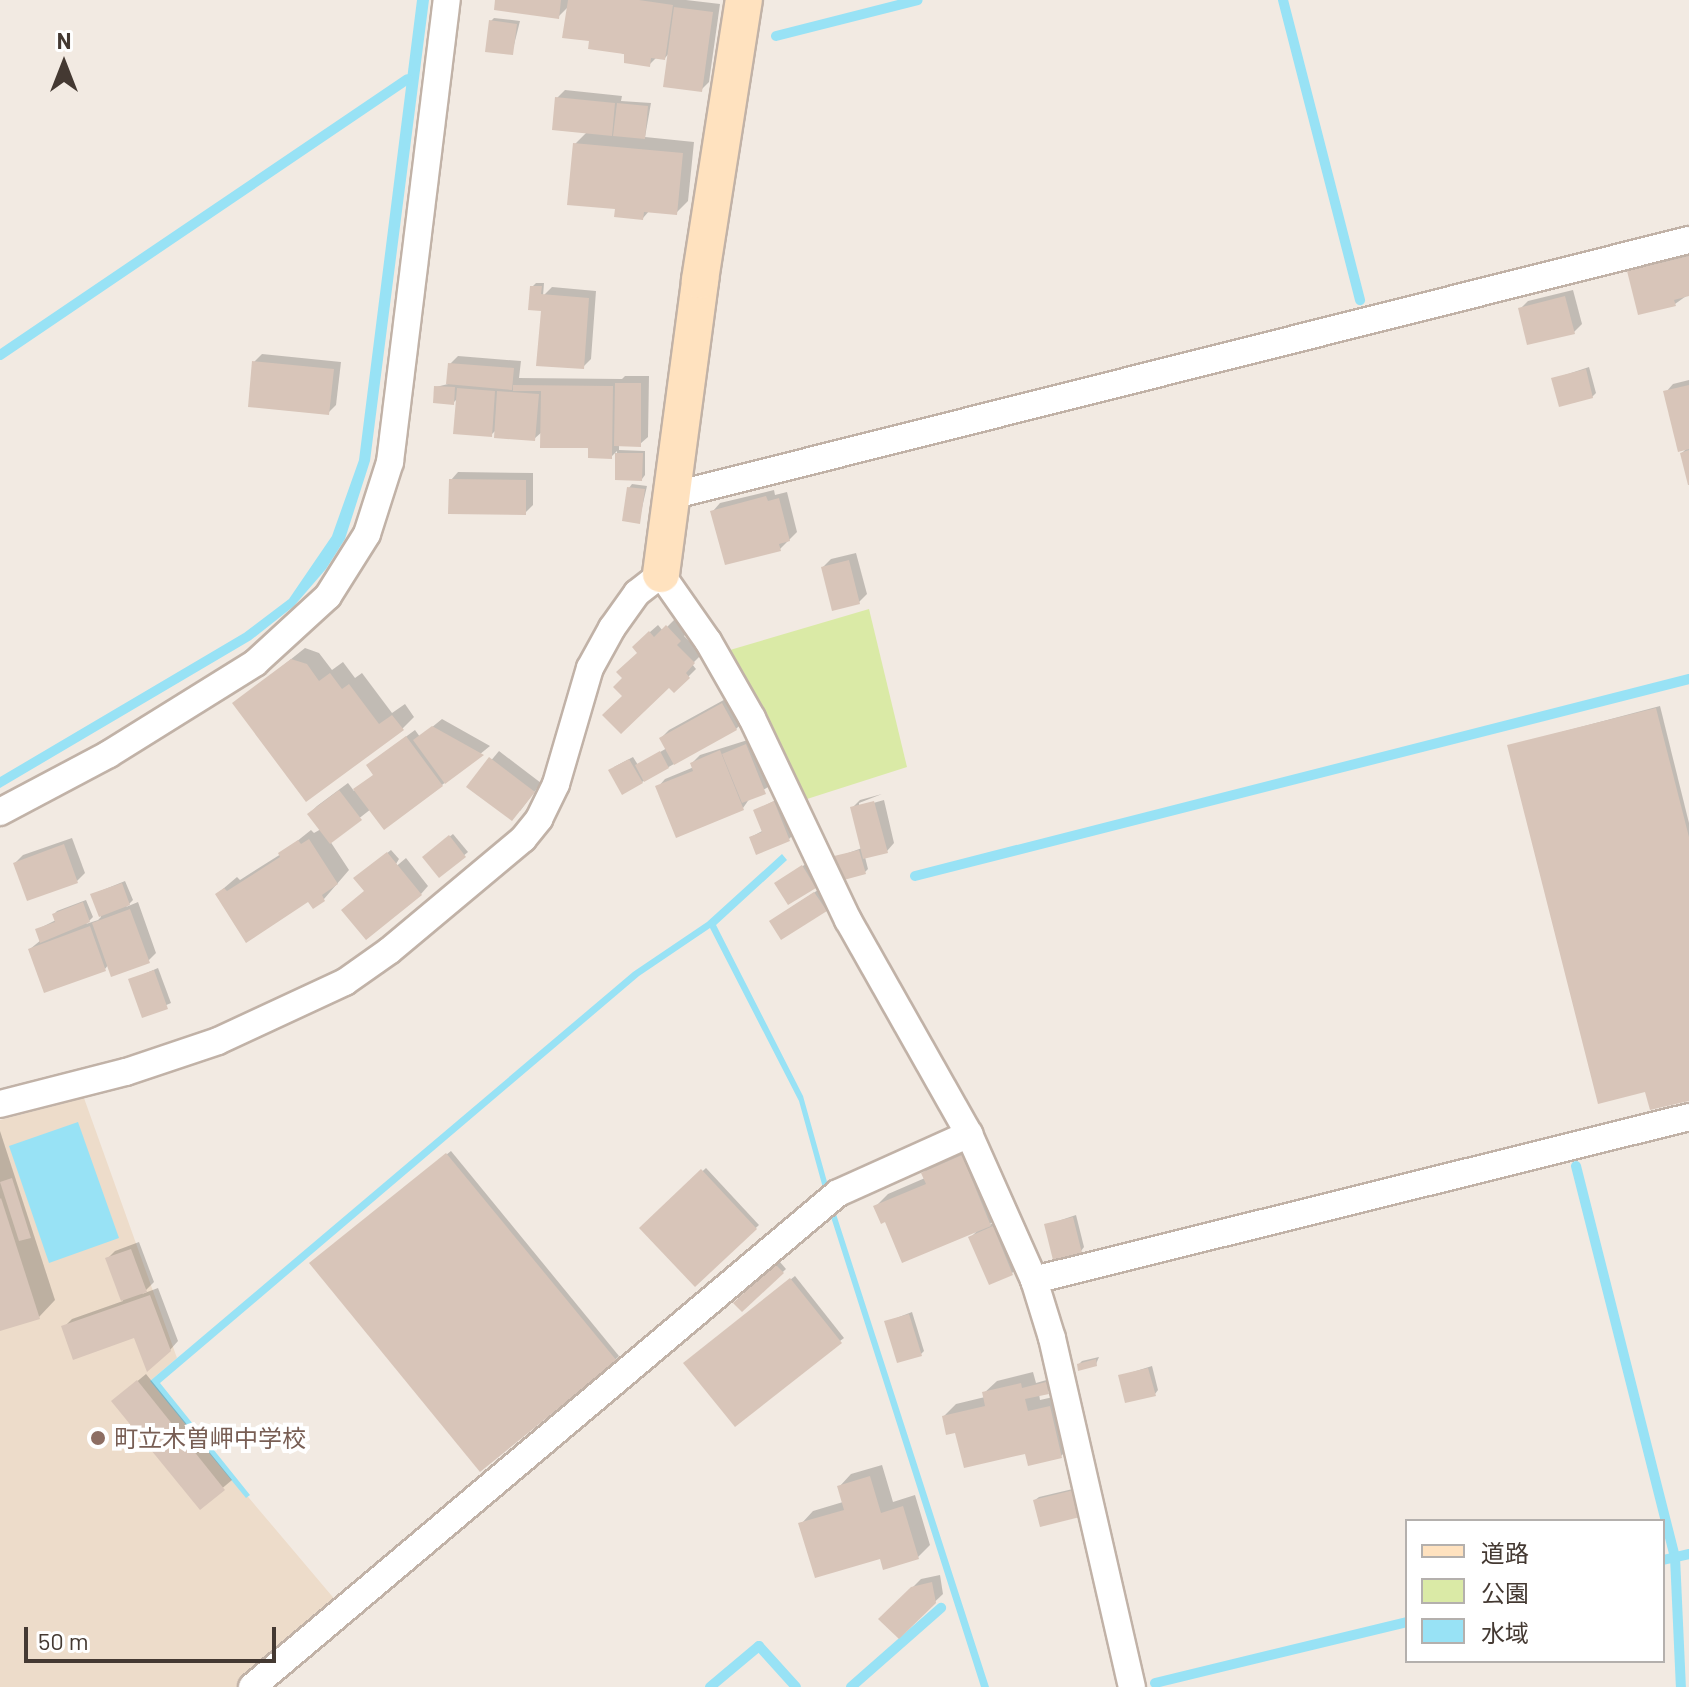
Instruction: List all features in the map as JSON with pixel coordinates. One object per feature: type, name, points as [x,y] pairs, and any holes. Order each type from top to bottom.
[{"type":"street","points":[[0,812],[109,754],[255,663],[328,596],[367,534],[390,462],[447,0]]},
{"type":"street","points":[[744,0],[700,280],[661,574],[679,605],[708,641],[752,718],[848,920],[969,1134],[1034,1280],[1052,1338],[1132,1687]]},
{"type":"street","points":[[671,496],[1689,240]]},
{"type":"street","points":[[0,1104],[126,1072],[218,1041],[345,982],[389,951],[523,839],[539,819],[556,784],[590,668],[612,628],[637,593],[661,574]]},
{"type":"street","points":[[1034,1280],[1689,1117]]},
{"type":"street","points":[[252,1687],[829,1200],[969,1134]]},
{"type":"shaded area","name":"町立木曽岬中学校","points":[[84,1098],[177,1358],[150,1381],[337,1602],[236,1687],[0,1687],[0,1120]]},
{"type":"green space","points":[[869,609],[907,767],[807,799],[730,650]]},
{"type":"water","points":[[417,0],[429,0],[370,461],[345,539],[326,569],[294,606],[251,640],[0,788],[0,777],[244,633],[289,599],[332,536],[359,460]]},
{"type":"water","points":[[782,854],[787,860],[716,925],[803,1096],[836,1214],[989,1687],[981,1687],[831,1217],[799,1101],[710,928],[639,976],[160,1383],[250,1495],[246,1498],[150,1381],[633,972],[707,922]]},
{"type":"water","points":[[78,1122],[119,1238],[49,1263],[9,1146]]},
{"type":"building","points":[[495,0],[561,0],[559,19],[494,10]]},
{"type":"building","points":[[568,0],[639,0],[673,5],[665,60],[651,58],[650,67],[624,63],[624,54],[588,49],[589,41],[562,38]]},
{"type":"building","points":[[674,7],[713,12],[702,92],[663,87]]},
{"type":"building","points":[[489,20],[517,24],[513,55],[485,52]]},
{"type":"building","points":[[555,97],[615,103],[612,136],[552,130]]},
{"type":"building","points":[[617,103],[648,106],[645,139],[613,136]]},
{"type":"building","points":[[573,143],[683,153],[677,215],[644,212],[643,220],[614,217],[615,209],[567,205]]},
{"type":"building","points":[[1689,256],[1689,296],[1674,300],[1676,306],[1638,315],[1627,271]]},
{"type":"building","points":[[530,286],[542,286],[541,294],[589,298],[584,369],[536,366],[541,311],[528,310]]},
{"type":"building","points":[[1565,296],[1575,334],[1527,345],[1518,308]]},
{"type":"building","points":[[252,361],[334,369],[329,415],[248,407]]},
{"type":"building","points":[[448,363],[514,368],[512,390],[446,384]]},
{"type":"building","points":[[1586,369],[1593,398],[1559,407],[1551,378]]},
{"type":"building","points":[[615,383],[641,383],[641,447],[614,446]]},
{"type":"building","points":[[513,385],[613,386],[612,459],[588,458],[588,448],[540,448],[541,391],[513,391]]},
{"type":"building","points":[[1689,385],[1689,449],[1678,452],[1663,391]]},
{"type":"building","points":[[434,386],[455,387],[454,405],[433,403]]},
{"type":"building","points":[[457,388],[495,391],[492,437],[453,434]]},
{"type":"building","points":[[497,391],[539,394],[535,441],[494,438]]},
{"type":"building","points":[[1689,450],[1689,485],[1688,485],[1680,453]]},
{"type":"building","points":[[615,453],[643,453],[642,481],[615,480]]},
{"type":"building","points":[[449,479],[526,480],[526,515],[448,514]]},
{"type":"building","points":[[627,487],[645,489],[640,524],[622,521]]},
{"type":"building","points":[[766,496],[768,501],[779,498],[790,541],[779,544],[781,551],[725,565],[710,511]]},
{"type":"building","points":[[849,560],[860,604],[832,611],[821,567]]},
{"type":"building","points":[[666,625],[681,641],[677,645],[695,663],[686,673],[690,678],[674,693],[669,688],[621,734],[602,715],[622,696],[613,687],[622,678],[616,672],[637,653],[632,647],[649,631],[654,637]]},
{"type":"building","points":[[291,659],[307,664],[319,681],[330,673],[342,689],[349,684],[379,724],[392,715],[404,730],[306,802],[232,703]]},
{"type":"building","points":[[722,703],[737,730],[674,765],[659,738]]},
{"type":"building","points":[[1656,708],[1689,837],[1689,1101],[1650,1110],[1645,1092],[1598,1104],[1507,745]]},
{"type":"building","points":[[432,726],[484,755],[445,784],[413,740]]},
{"type":"building","points":[[406,736],[443,786],[384,830],[353,789],[373,775],[366,765]]},
{"type":"building","points":[[746,744],[766,794],[742,803],[722,754]]},
{"type":"building","points":[[720,750],[744,810],[676,838],[655,786],[693,771],[690,763]]},
{"type":"building","points":[[660,751],[669,768],[644,782],[635,765]]},
{"type":"building","points":[[489,757],[535,792],[512,821],[466,787]]},
{"type":"building","points":[[629,759],[643,783],[622,795],[608,770]]},
{"type":"building","points":[[339,790],[362,820],[330,844],[307,814]]},
{"type":"building","points":[[774,801],[790,841],[756,855],[749,837],[762,832],[753,810]]},
{"type":"building","points":[[874,801],[888,853],[863,859],[850,807]]},
{"type":"building","points":[[449,835],[466,857],[439,878],[422,857]]},
{"type":"building","points":[[309,839],[338,884],[322,895],[325,901],[313,909],[308,902],[246,943],[215,894],[224,888],[227,891],[280,857],[278,853],[298,840],[301,844]]},
{"type":"building","points":[[64,844],[78,883],[27,901],[13,863]]},
{"type":"building","points":[[859,850],[866,874],[840,881],[834,856]]},
{"type":"building","points":[[387,852],[422,895],[366,940],[341,910],[364,891],[353,878]]},
{"type":"building","points":[[802,865],[816,888],[788,905],[774,883]]},
{"type":"building","points":[[122,883],[130,905],[99,917],[90,894]]},
{"type":"building","points":[[814,892],[827,911],[781,940],[769,921]]},
{"type":"building","points":[[83,902],[90,922],[40,943],[35,929],[55,922],[52,914]]},
{"type":"building","points":[[130,909],[150,963],[111,977],[92,923]]},
{"type":"building","points":[[90,926],[106,971],[44,993],[28,949]]},
{"type":"building","points":[[154,970],[168,1009],[142,1018],[128,979]]},
{"type":"building","points":[[446,1153],[617,1361],[480,1472],[309,1263]]},
{"type":"building","points":[[962,1155],[991,1226],[902,1263],[885,1222],[881,1224],[873,1206],[926,1184],[921,1173]]},
{"type":"building","points":[[701,1169],[757,1229],[695,1287],[639,1228]]},
{"type":"building","points":[[12,1178],[31,1238],[19,1241],[0,1182]]},
{"type":"building","points":[[0,1199],[40,1319],[0,1331]]},
{"type":"building","points":[[1073,1217],[1082,1253],[1053,1260],[1044,1224]]},
{"type":"building","points":[[993,1226],[1013,1275],[989,1285],[968,1237]]},
{"type":"building","points":[[131,1249],[147,1292],[121,1301],[105,1258]]},
{"type":"building","points":[[775,1264],[784,1273],[742,1312],[733,1303]]},
{"type":"building","points":[[790,1278],[842,1343],[735,1427],[683,1363]]},
{"type":"building","points":[[150,1295],[171,1351],[147,1372],[134,1338],[73,1360],[61,1326]]},
{"type":"building","points":[[909,1314],[922,1356],[897,1363],[884,1321]]},
{"type":"building","points":[[1096,1359],[1097,1366],[1078,1371],[1077,1364]]},
{"type":"building","points":[[1148,1368],[1156,1396],[1125,1403],[1118,1375]]},
{"type":"building","points":[[137,1380],[225,1490],[200,1510],[111,1401]]},
{"type":"building","points":[[1046,1382],[1049,1394],[1025,1399],[1028,1411],[1050,1406],[1062,1458],[1028,1466],[1025,1454],[964,1468],[955,1433],[946,1435],[942,1416],[985,1406],[982,1392],[1021,1383],[1022,1388]]},
{"type":"building","points":[[870,1476],[881,1513],[903,1506],[919,1559],[883,1570],[880,1559],[815,1578],[798,1523],[844,1510],[837,1486]]},
{"type":"building","points":[[1074,1490],[1080,1517],[1040,1527],[1033,1500]]},
{"type":"building","points":[[932,1582],[936,1603],[899,1639],[878,1619],[911,1587]]},
{"type":"waterway","points":[[776,36],[918,0]]},
{"type":"waterway","points":[[1283,0],[1360,300]]},
{"type":"waterway","points":[[0,355],[407,79]]},
{"type":"waterway","points":[[915,876],[1689,679]]},
{"type":"waterway","points":[[1576,1166],[1675,1557],[1681,1687]]},
{"type":"waterway","points":[[1665,1560],[1689,1554]]},
{"type":"waterway","points":[[851,1687],[941,1608]]},
{"type":"waterway","points":[[1155,1683],[1405,1622]]},
{"type":"waterway","points":[[710,1687],[759,1646],[796,1687]]},
{"type":"place","name":"町立木曽岬中学校","points":[[98,1438]]}]
